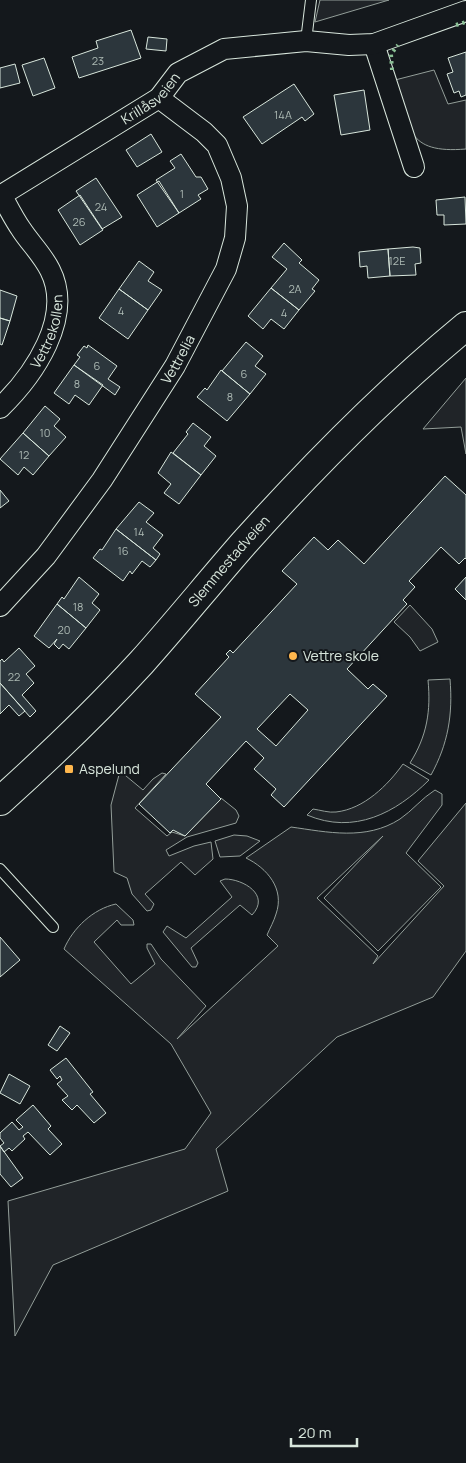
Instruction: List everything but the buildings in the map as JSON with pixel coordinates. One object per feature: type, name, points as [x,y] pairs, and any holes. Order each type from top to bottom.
[{"type":"main road","name":"Slemmestadveien","points":[[0,801],[104,702],[249,538],[329,453],[424,362],[466,326]]},
{"type":"street","name":"Krillåsveien","points":[[1,196],[160,98],[178,73],[224,49],[306,41],[349,45],[374,44],[466,11]]},
{"type":"street","points":[[374,44],[414,167]]},
{"type":"street","name":"Vettrelia","points":[[0,606],[46,556],[112,464],[175,366],[226,269],[235,238],[237,206],[231,178],[217,145],[204,132],[160,98]]},
{"type":"street","name":"Vettrekollen","points":[[0,408],[25,379],[39,358],[52,330],[58,300],[50,270],[37,249],[21,230],[1,196]]},
{"type":"lane","points":[[306,41],[311,0]]},
{"type":"lane","points":[[0,869],[53,926]]},
{"type":"shaded area","points":[[320,0],[389,0],[315,22]]},
{"type":"shaded area","points":[[434,70],[448,104],[466,100],[466,149],[432,147],[421,142],[413,134],[408,124],[395,80]]},
{"type":"shaded area","points":[[466,378],[466,454],[461,427],[423,429]]},
{"type":"shaded area","points":[[410,605],[432,629],[438,642],[420,651],[410,637],[394,622]]},
{"type":"shaded area","points":[[450,679],[451,705],[448,729],[442,752],[431,775],[410,763],[416,753],[427,723],[429,702],[428,680]]},
{"type":"shaded area","points":[[403,764],[429,780],[403,802],[388,811],[358,821],[341,823],[324,821],[307,815],[313,809],[333,812],[346,810],[366,801],[383,788]]},
{"type":"shaded area","points":[[120,771],[143,790],[153,779],[162,773],[166,774],[135,808],[167,836],[172,832],[185,836],[221,798],[236,810],[239,816],[236,823],[187,837],[166,850],[169,856],[194,846],[211,842],[213,859],[195,875],[181,862],[145,894],[154,904],[151,910],[147,911],[132,894],[127,878],[114,872],[111,805]]},
{"type":"shaded area","points":[[435,790],[442,794],[442,805],[406,853],[441,887],[378,951],[324,898],[383,836],[317,898],[378,956],[373,964],[444,886],[418,861],[466,803],[466,951],[433,997],[337,1037],[216,1149],[228,1191],[53,1265],[15,1336],[8,1201],[185,1149],[211,1113],[171,1044],[64,949],[78,927],[99,910],[116,904],[133,920],[134,925],[121,925],[117,920],[94,942],[131,984],[155,964],[147,948],[147,944],[151,944],[161,959],[206,1006],[177,1039],[278,946],[267,935],[278,905],[276,888],[261,867],[246,858],[291,827],[318,831],[360,833],[387,826],[404,816]]},
{"type":"shaded area","points":[[234,835],[247,836],[260,841],[240,856],[220,857],[215,841]]},
{"type":"shaded area","points":[[225,879],[239,882],[252,890],[257,895],[257,908],[252,915],[240,905],[191,948],[198,963],[196,967],[192,967],[163,932],[167,926],[186,938],[232,897],[220,881]]},
{"type":"hedge","points":[[456,25],[466,22]]},
{"type":"hedge","points":[[392,70],[391,54],[398,45]]},
{"type":"place","name":"Vettre skole","points":[[293,656]]},
{"type":"place","name":"Aspelund","points":[[69,769]]}]
